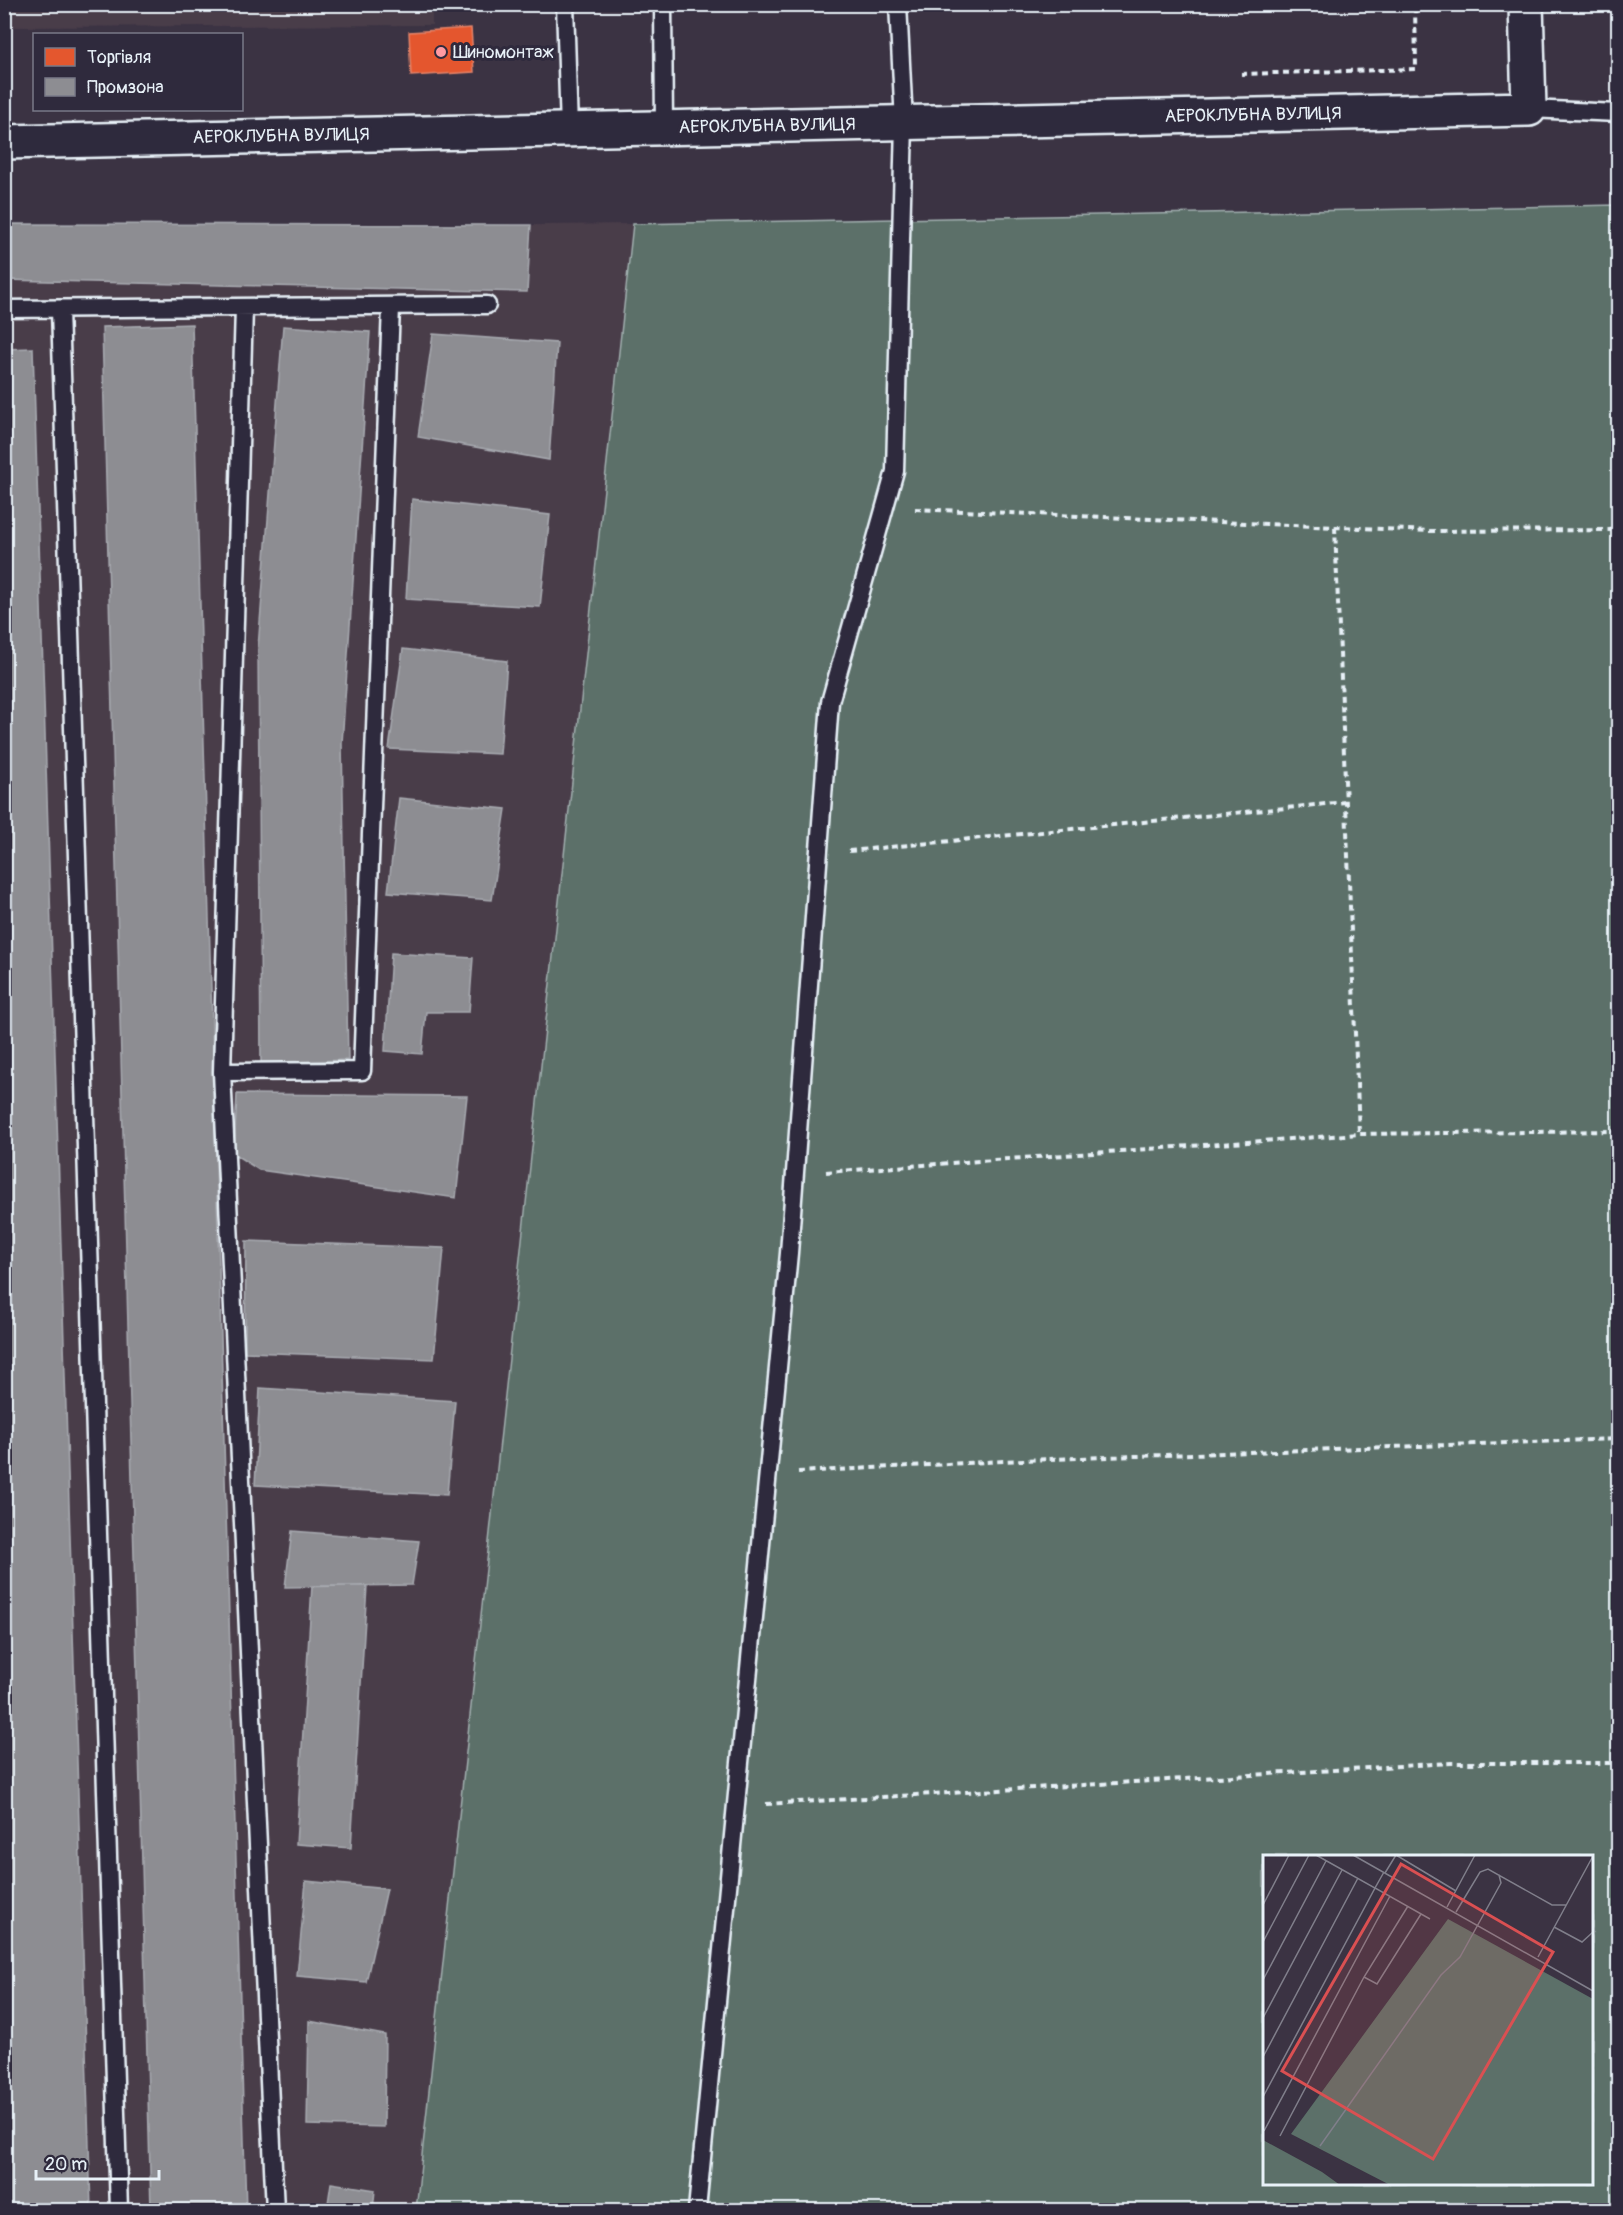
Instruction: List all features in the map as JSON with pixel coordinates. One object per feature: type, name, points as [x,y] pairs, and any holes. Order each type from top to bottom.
[{"type":"street","points":[[1526,4],[1529,109]]},
{"type":"street","name":"АЕРОКЛУБНА ВУЛИЦЯ","points":[[4,142],[1529,109]]},
{"type":"lane","points":[[565,4],[569,130]]},
{"type":"lane","points":[[663,4],[664,128]]},
{"type":"lane","points":[[697,2211],[795,1174],[830,702],[895,471],[904,123],[898,4]]},
{"type":"lane","points":[[1529,109],[1618,113]]},
{"type":"lane","points":[[4,309],[487,305]]},
{"type":"lane","points":[[222,1072],[362,1071],[391,306]]},
{"type":"lane","points":[[244,308],[222,1072],[275,2211]]},
{"type":"lane","points":[[60,309],[119,2211]]},
{"type":"path","points":[[884,508],[1431,531],[1618,530]]},
{"type":"path","points":[[1335,527],[1359,1134]]},
{"type":"path","points":[[818,854],[1346,802]]},
{"type":"path","points":[[795,1174],[1359,1134],[1618,1131]]},
{"type":"path","points":[[768,1474],[1023,1460],[1618,1439]]},
{"type":"path","points":[[736,1807],[850,1798],[1451,1763],[1618,1763]]},
{"type":"shaded area","points":[[432,4],[432,25],[5,27],[5,5]]},
{"type":"shaded area","points":[[633,224],[416,2210],[5,2210],[4,231]]},
{"type":"green space","points":[[1618,205],[1618,2210],[416,2210],[633,224]]},
{"type":"building: Торгівля","name":"Шиномонтаж","points":[[471,28],[474,72],[411,76],[409,32]]},
{"type":"building: Промзона","points":[[4,224],[531,225],[527,292],[4,280]]},
{"type":"building: Промзона","points":[[192,324],[246,2210],[151,2210],[102,327]]},
{"type":"building: Промзона","points":[[283,326],[370,332],[342,743],[348,1060],[261,1063],[258,648]]},
{"type":"building: Промзона","points":[[433,334],[557,343],[549,460],[418,437]]},
{"type":"building: Промзона","points":[[33,348],[91,2210],[4,2210],[4,349]]},
{"type":"building: Промзона","points":[[412,499],[550,515],[540,607],[406,599]]},
{"type":"building: Промзона","points":[[403,649],[507,661],[500,754],[389,749]]},
{"type":"building: Промзона","points":[[399,798],[506,809],[492,900],[388,892]]},
{"type":"building: Промзона","points":[[391,953],[473,958],[469,1012],[426,1012],[422,1054],[385,1051]]},
{"type":"building: Промзона","points":[[237,1094],[467,1096],[456,1198],[259,1170],[234,1154]]},
{"type":"building: Промзона","points":[[246,1241],[444,1248],[434,1359],[245,1352]]},
{"type":"building: Промзона","points":[[260,1388],[455,1401],[447,1495],[255,1485]]},
{"type":"building: Промзона","points":[[292,1531],[419,1541],[412,1585],[285,1587]]},
{"type":"building: Промзона","points":[[312,1586],[367,1586],[351,1848],[296,1844]]},
{"type":"building: Промзона","points":[[306,1881],[387,1889],[366,1982],[297,1976]]},
{"type":"building: Промзона","points":[[309,2021],[385,2035],[384,2127],[307,2125]]},
{"type":"building: Промзона","points":[[331,2183],[375,2190],[373,2210],[327,2210]]},
{"type":"place","name":"Шиномонтаж","points":[[441,52]]}]
